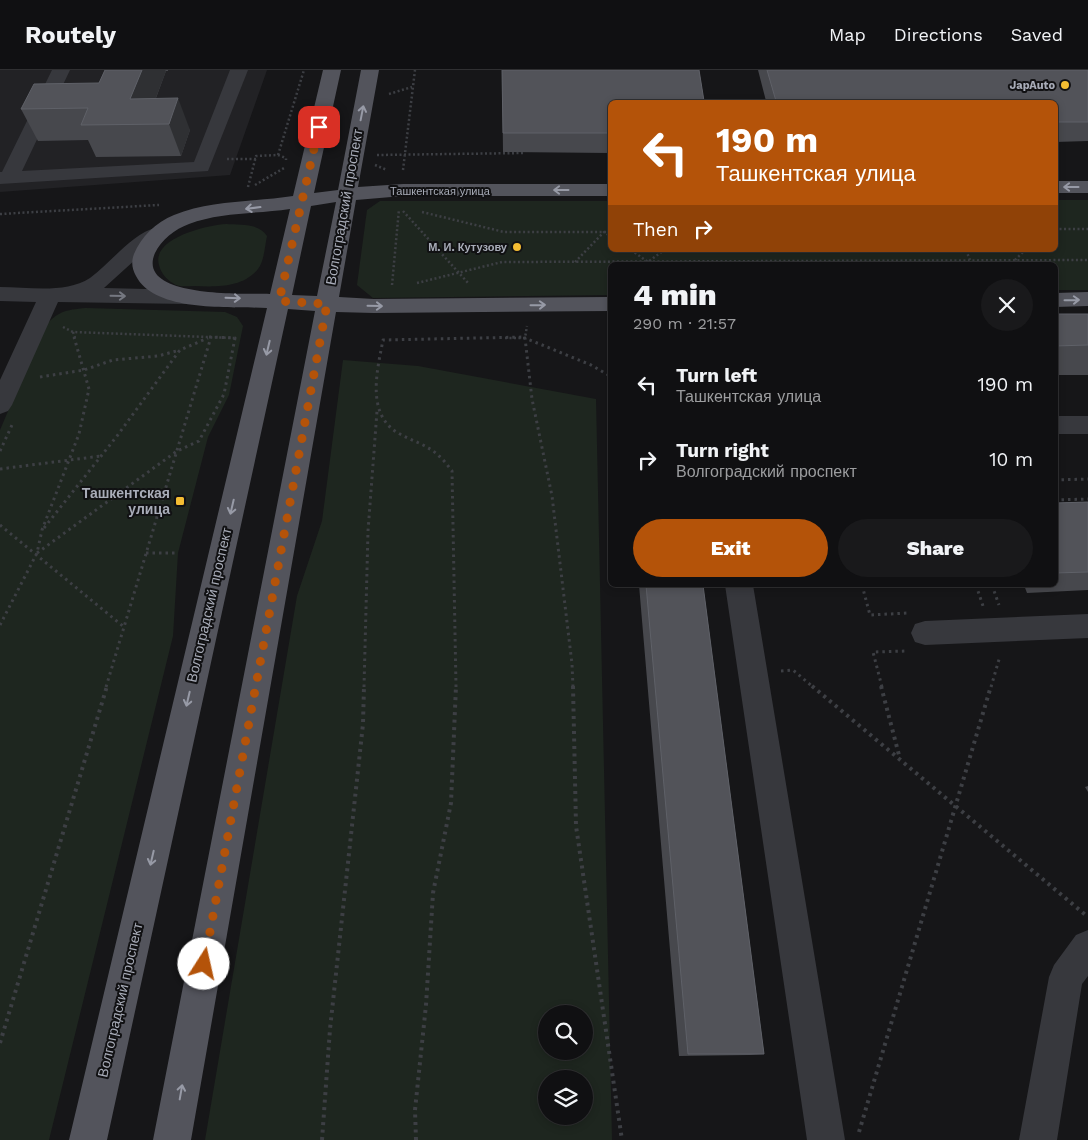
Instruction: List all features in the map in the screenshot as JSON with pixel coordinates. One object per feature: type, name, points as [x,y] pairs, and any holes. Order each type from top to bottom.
[{"type":"main road","name":"Волгоградский проспект","points":[[88,1140],[332,70]]},
{"type":"main road","name":"Волгоградский проспект","points":[[172,1140],[370,70]]},
{"type":"main road","points":[[1058,187],[1088,187]]},
{"type":"main road","name":"Ташкентская улица","points":[[608,190],[385,191],[199,214],[169,225],[157,234],[144,256],[142,264],[147,280],[161,291],[188,297],[374,306],[608,304]]},
{"type":"main road","points":[[1058,300],[1088,300]]},
{"type":"street","points":[[5,178],[61,70]]},
{"type":"street","points":[[5,178],[200,167],[239,70]]},
{"type":"street","name":"Ташкентская улица","points":[[60,295],[97,283],[129,254],[157,234]]},
{"type":"street","name":"Ташкентская улица","points":[[0,294],[188,297]]},
{"type":"street","points":[[0,404],[10,382],[60,295]]},
{"type":"street","points":[[1058,426],[1088,425]]},
{"type":"street","points":[[739,587],[826,1140]]},
{"type":"street","points":[[925,633],[1088,626]]},
{"type":"street","points":[[1038,1140],[1066,977],[1088,948]]},
{"type":"path","points":[[278,156],[304,70]]},
{"type":"path","points":[[402,176],[415,70]]},
{"type":"path","points":[[386,95],[412,87]]},
{"type":"path","points":[[393,172],[375,165],[376,155],[524,154]]},
{"type":"path","points":[[256,156],[278,156],[286,158],[283,170],[248,188],[256,156]]},
{"type":"path","points":[[0,214],[159,205]]},
{"type":"path","points":[[399,206],[409,209]]},
{"type":"path","points":[[399,206],[470,285]]},
{"type":"path","points":[[392,289],[399,206]]},
{"type":"path","points":[[418,211],[504,232],[608,232]]},
{"type":"path","points":[[1058,229],[1088,228]]},
{"type":"path","points":[[575,262],[604,232]]},
{"type":"path","points":[[604,232],[608,235]]},
{"type":"path","points":[[634,252],[647,262]]},
{"type":"path","points":[[649,262],[662,252]]},
{"type":"path","points":[[967,252],[970,260]]},
{"type":"path","points":[[1014,260],[1023,252]]},
{"type":"path","points":[[755,262],[1088,260]]},
{"type":"path","points":[[411,284],[502,262],[608,262]]},
{"type":"path","points":[[37,553],[177,451],[199,441],[224,394],[236,338],[73,332],[58,326]]},
{"type":"path","points":[[536,326],[527,326],[525,338],[532,399],[552,496],[572,664],[576,826],[622,1140]]},
{"type":"path","points":[[0,625],[37,553],[42,530],[79,434],[90,389],[73,332]]},
{"type":"path","points":[[10,382],[84,370],[113,360],[158,356],[180,350],[211,337]]},
{"type":"path","points":[[0,1043],[211,337]]},
{"type":"path","points":[[322,1140],[330,1029],[362,724],[368,531],[378,410],[377,395],[384,340],[525,338],[591,365],[608,375]]},
{"type":"path","points":[[42,530],[102,456],[180,350]]},
{"type":"path","points":[[378,410],[387,425],[438,454],[452,471],[456,700],[452,803],[433,893],[426,1005],[415,1110],[416,1140]]},
{"type":"path","points":[[0,469],[102,456]]},
{"type":"path","points":[[1058,480],[1088,479]]},
{"type":"path","points":[[1058,500],[1088,500]]},
{"type":"path","points":[[0,525],[37,553],[124,627]]},
{"type":"path","points":[[146,553],[178,553]]},
{"type":"path","points":[[857,1140],[1008,629]]},
{"type":"path","points":[[900,760],[873,652],[930,651],[925,633]]},
{"type":"path","points":[[752,671],[793,670],[1088,918]]},
{"type":"shaded area","points":[[0,70],[267,70],[230,175],[0,192]]},
{"type":"shaded area","points":[[1058,200],[1088,200],[1088,290],[1058,290],[1058,262],[608,262],[608,295],[373,298],[357,285],[367,210],[380,201],[608,201],[608,252],[1058,252]]},
{"type":"shaded area","points":[[226,224],[254,227],[264,232],[267,236],[262,262],[252,275],[237,283],[211,286],[178,286],[165,277],[159,265],[159,256],[164,247],[172,240],[195,230]]},
{"type":"shaded area","points":[[86,308],[225,312],[237,317],[243,326],[229,395],[208,437],[178,553],[173,636],[49,1140],[0,1140],[0,430],[43,329],[57,315]]},
{"type":"shaded area","points":[[343,360],[418,366],[596,399],[612,1140],[205,1140],[297,596],[322,521]]},
{"type":"building","points":[[105,70],[142,70],[130,99],[178,98],[169,124],[81,125],[88,108],[21,109],[34,84],[99,83]]},
{"type":"building","points":[[502,70],[699,70],[704,100],[608,100],[608,133],[503,133]]},
{"type":"building","points":[[767,70],[1088,70],[1088,122],[1058,122],[1058,100],[776,100]]},
{"type":"building","points":[[1058,314],[1088,314],[1088,345],[1058,346]]},
{"type":"building","points":[[1088,502],[1088,572],[1058,573],[1058,503]]},
{"type":"building","points":[[646,587],[703,587],[764,1054],[688,1054]]},
{"type":"place","name":"JapAuto","points":[[1065,85]]},
{"type":"place","name":"М. И. Кутузову","points":[[517,247]]},
{"type":"place","name":"Ташкентская улица","points":[[180,501]]},
{"type":"route","points":[[204,964],[327,304],[279,301],[319,127]]}]
